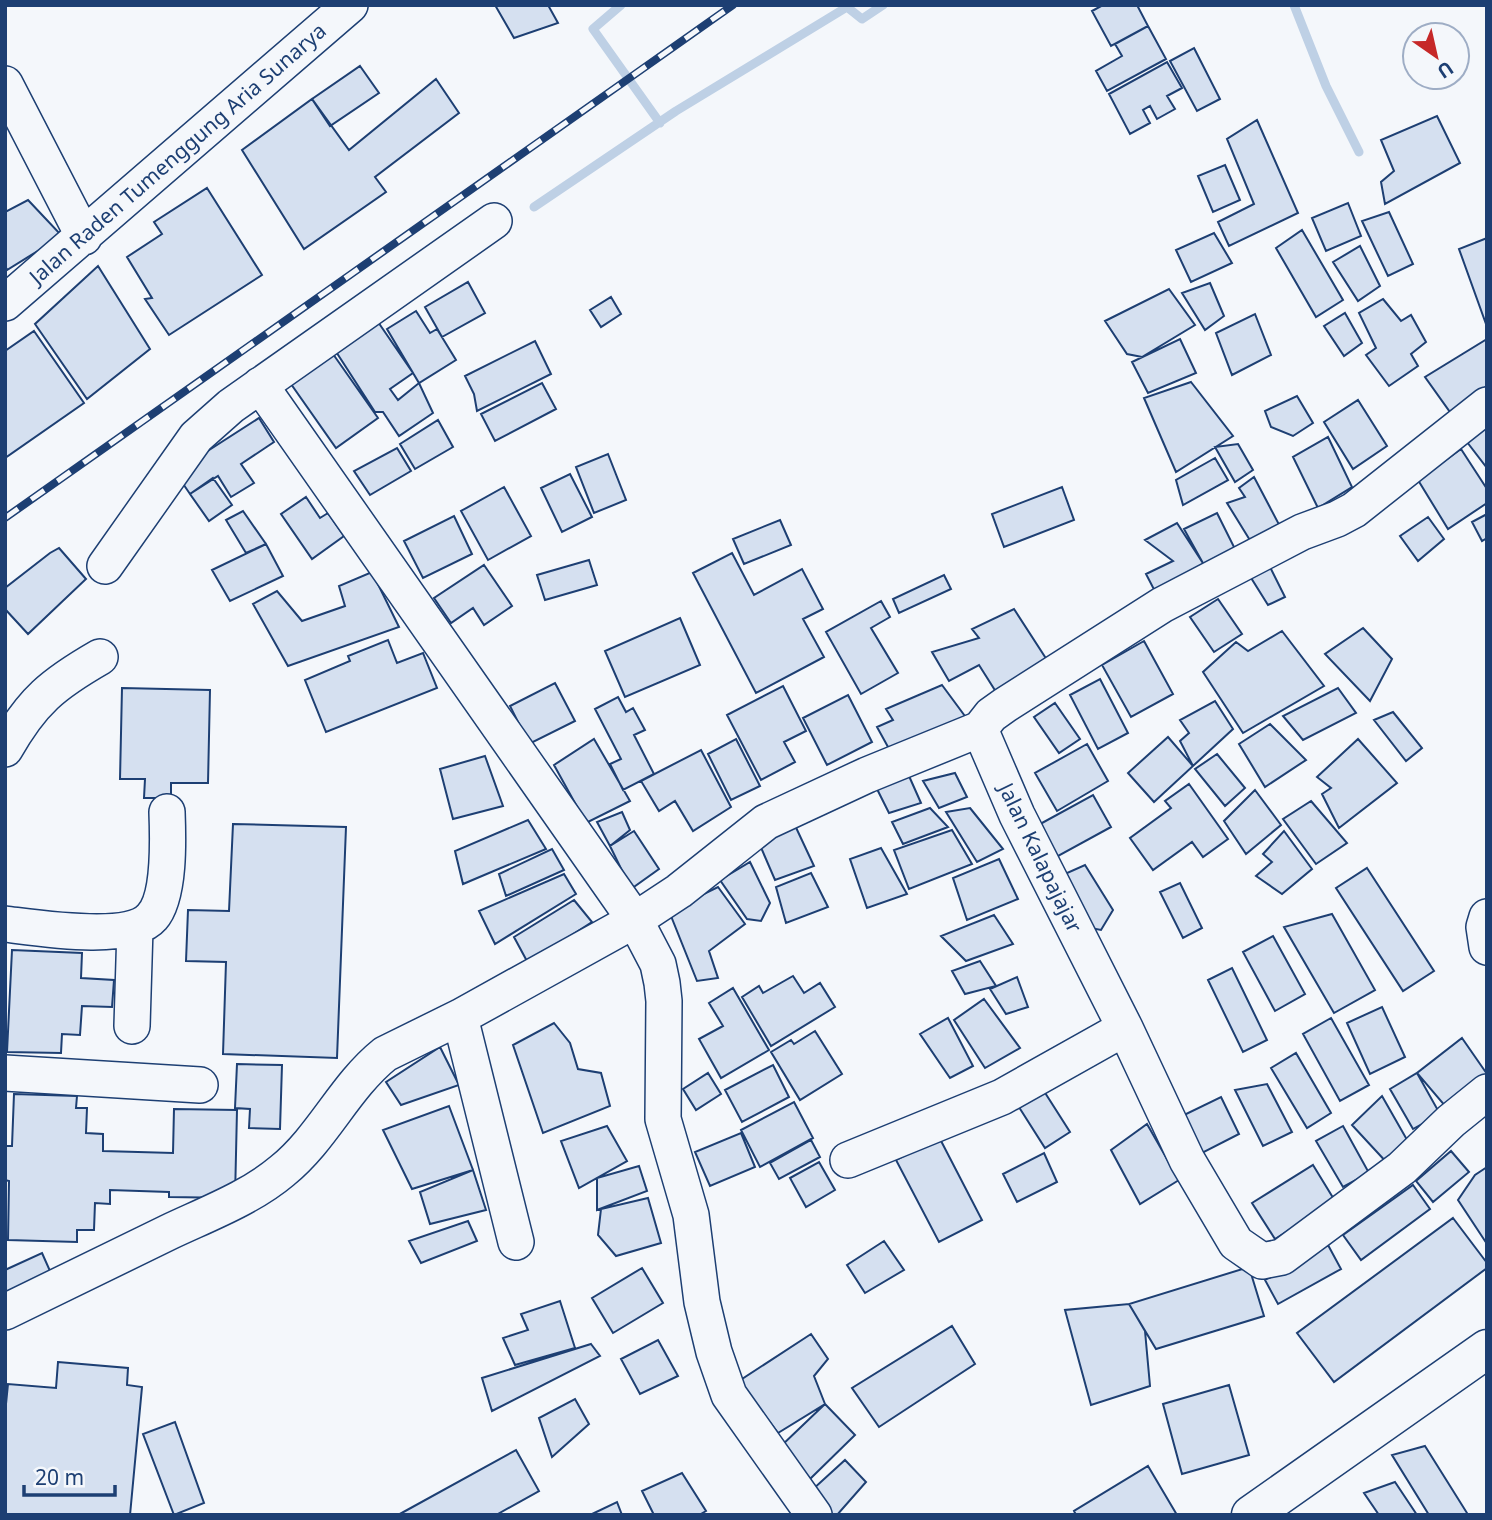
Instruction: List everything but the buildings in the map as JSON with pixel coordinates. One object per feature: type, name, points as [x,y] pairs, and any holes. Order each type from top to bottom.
[{"type":"highway","points":[[1251,1515],[1487,1349]]},
{"type":"street","name":"Jalan Raden Tumenggung Aria Sunarya","points":[[5,303],[349,5]]},
{"type":"street","points":[[5,84],[84,237]]},
{"type":"street","points":[[105,566],[196,437],[231,406],[494,221]]},
{"type":"street","points":[[261,385],[635,920],[658,964],[664,1001],[663,1119],[691,1214],[702,1302],[714,1352],[729,1395],[814,1515]]},
{"type":"street","points":[[5,1312],[233,1202],[270,1180],[294,1160],[374,1062],[394,1048],[460,1017],[635,920],[679,891],[766,822],[867,775],[980,729],[991,715],[1005,705],[1130,624],[1302,532],[1354,510],[1487,405]]},
{"type":"street","points":[[5,749],[35,703],[71,674],[100,657]]},
{"type":"street","name":"Jalan Kalapajajar","points":[[980,729],[1017,815],[1125,1028],[1186,1160],[1236,1243],[1262,1261],[1282,1257],[1402,1168],[1443,1128],[1487,1092]]},
{"type":"street","points":[[5,925],[53,930],[120,931],[135,928],[154,915],[161,897],[168,841],[167,812]]},
{"type":"street","points":[[1487,917],[1484,927],[1487,947]]},
{"type":"street","points":[[132,1026],[135,928]]},
{"type":"street","points":[[460,1017],[516,1242]]},
{"type":"street","points":[[848,1160],[1002,1097],[1125,1028]]},
{"type":"street","points":[[5,1073],[201,1085]]},
{"type":"waterway","points":[[621,5],[593,29],[660,123]]},
{"type":"waterway","points":[[534,207],[676,111],[847,7],[862,19],[883,5]]},
{"type":"waterway","points":[[1294,5],[1326,86],[1359,152]]},
{"type":"railway","points":[[5,518],[733,5]]}]
